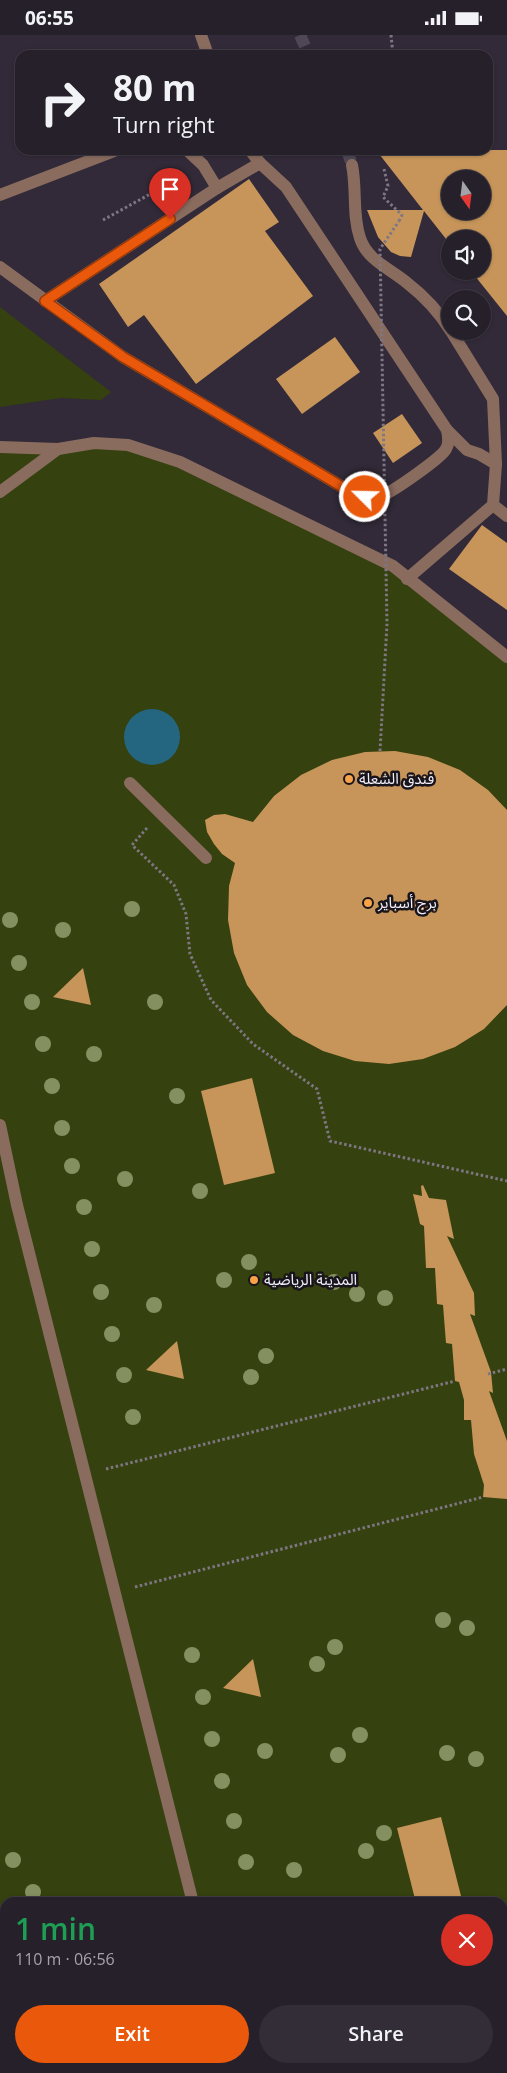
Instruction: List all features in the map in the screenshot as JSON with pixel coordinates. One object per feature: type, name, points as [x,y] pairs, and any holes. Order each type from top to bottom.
[{"type":"lane","points":[[201,35],[206,50]]},
{"type":"lane","points":[[0,195],[105,155]]},
{"type":"lane","points":[[192,155],[203,165],[218,188]]},
{"type":"lane","points":[[254,155],[286,187],[447,430],[467,450],[479,454],[496,464]]},
{"type":"lane","points":[[45,301],[218,188],[260,163]]},
{"type":"lane","points":[[352,165],[356,181],[354,218],[360,240],[371,257],[406,281],[436,308],[441,316]]},
{"type":"lane","points":[[0,267],[123,357],[356,495],[374,497],[391,491],[446,449],[449,441],[447,430]]},
{"type":"lane","points":[[407,579],[493,505],[496,464],[493,399],[456,340]]},
{"type":"lane","points":[[0,447],[58,449],[94,443],[128,445],[180,463],[393,566],[507,657]]},
{"type":"lane","points":[[0,492],[58,449]]},
{"type":"lane","points":[[493,505],[507,516]]},
{"type":"lane","points":[[130,783],[206,858]]},
{"type":"lane","points":[[0,1125],[17,1205],[191,1897]]},
{"type":"path","points":[[391,35],[392,50]]},
{"type":"path","points":[[103,220],[203,165]]},
{"type":"path","points":[[380,751],[387,624],[380,249],[402,215],[383,197],[388,185],[384,169]]},
{"type":"path","points":[[160,813],[132,845],[174,885],[186,914],[190,954],[211,1000],[253,1044],[317,1089],[330,1141],[507,1181]]},
{"type":"path","points":[[488,1373],[507,1369]]},
{"type":"path","points":[[85,1474],[455,1381]]},
{"type":"path","points":[[115,1592],[483,1497]]},
{"type":"green space","points":[[0,307],[111,392],[101,400],[61,398],[0,407]]},
{"type":"green space","name":"المدينة الرياضية","points":[[128,445],[393,566],[507,657],[507,1897],[0,1897],[0,447]]},
{"type":"water","points":[[152,709],[163,711],[172,717],[178,726],[180,737],[178,748],[172,757],[163,763],[152,765],[141,763],[132,757],[126,748],[124,737],[126,726],[132,717],[141,711]]},
{"type":"building","points":[[493,150],[507,150],[507,316],[491,296],[491,290],[486,290],[478,280],[491,280],[491,230],[441,230],[441,233],[424,211],[411,257],[400,256],[391,252],[378,237],[367,210],[423,210],[380,155],[493,155]]},
{"type":"building","points":[[249,179],[279,222],[265,231],[313,296],[196,384],[144,315],[128,327],[99,284]]},
{"type":"building","points":[[335,337],[360,372],[302,414],[276,379]]},
{"type":"building","points":[[402,414],[422,443],[393,463],[373,433]]},
{"type":"building","points":[[482,525],[507,543],[507,610],[449,569]]},
{"type":"building","name":"برج أسباير","points":[[395,751],[428,757],[460,770],[488,790],[507,810],[507,1005],[484,1029],[455,1047],[423,1059],[389,1064],[355,1061],[323,1051],[293,1035],[267,1012],[247,985],[234,953],[228,920],[229,886],[235,863],[222,854],[214,844],[207,832],[205,820],[214,815],[225,814],[253,822],[274,796],[301,775],[332,760],[365,752]]},
{"type":"building","points":[[83,968],[91,1005],[53,997]]},
{"type":"building","points":[[252,1078],[275,1173],[224,1185],[201,1091]]},
{"type":"building","points":[[423,1185],[429,1198],[446,1200],[454,1239],[447,1236],[474,1293],[475,1316],[470,1314],[491,1372],[493,1393],[489,1391],[507,1441],[507,1499],[483,1497],[484,1485],[474,1454],[471,1420],[464,1420],[464,1400],[459,1382],[455,1381],[452,1344],[446,1343],[443,1305],[437,1304],[435,1268],[426,1268],[424,1226],[420,1224],[413,1194],[422,1196],[421,1186]]},
{"type":"building","points":[[177,1341],[184,1379],[146,1370]]},
{"type":"building","points":[[253,1659],[261,1697],[223,1688]]},
{"type":"building","points":[[441,1817],[461,1896],[414,1897],[397,1828]]},
{"type":"tunnel","points":[[300,35],[307,50]]},
{"type":"tunnel","points":[[349,155],[352,165]]},
{"type":"place","name":"فندق الشعلة","points":[[349,779]]},
{"type":"place","name":"برج أسباير","points":[[368,903]]},
{"type":"place","name":"المدينة الرياضية","points":[[254,1280]]},
{"type":"route","points":[[170,219],[45,301],[123,357],[205,408],[356,495],[365,497]]}]
